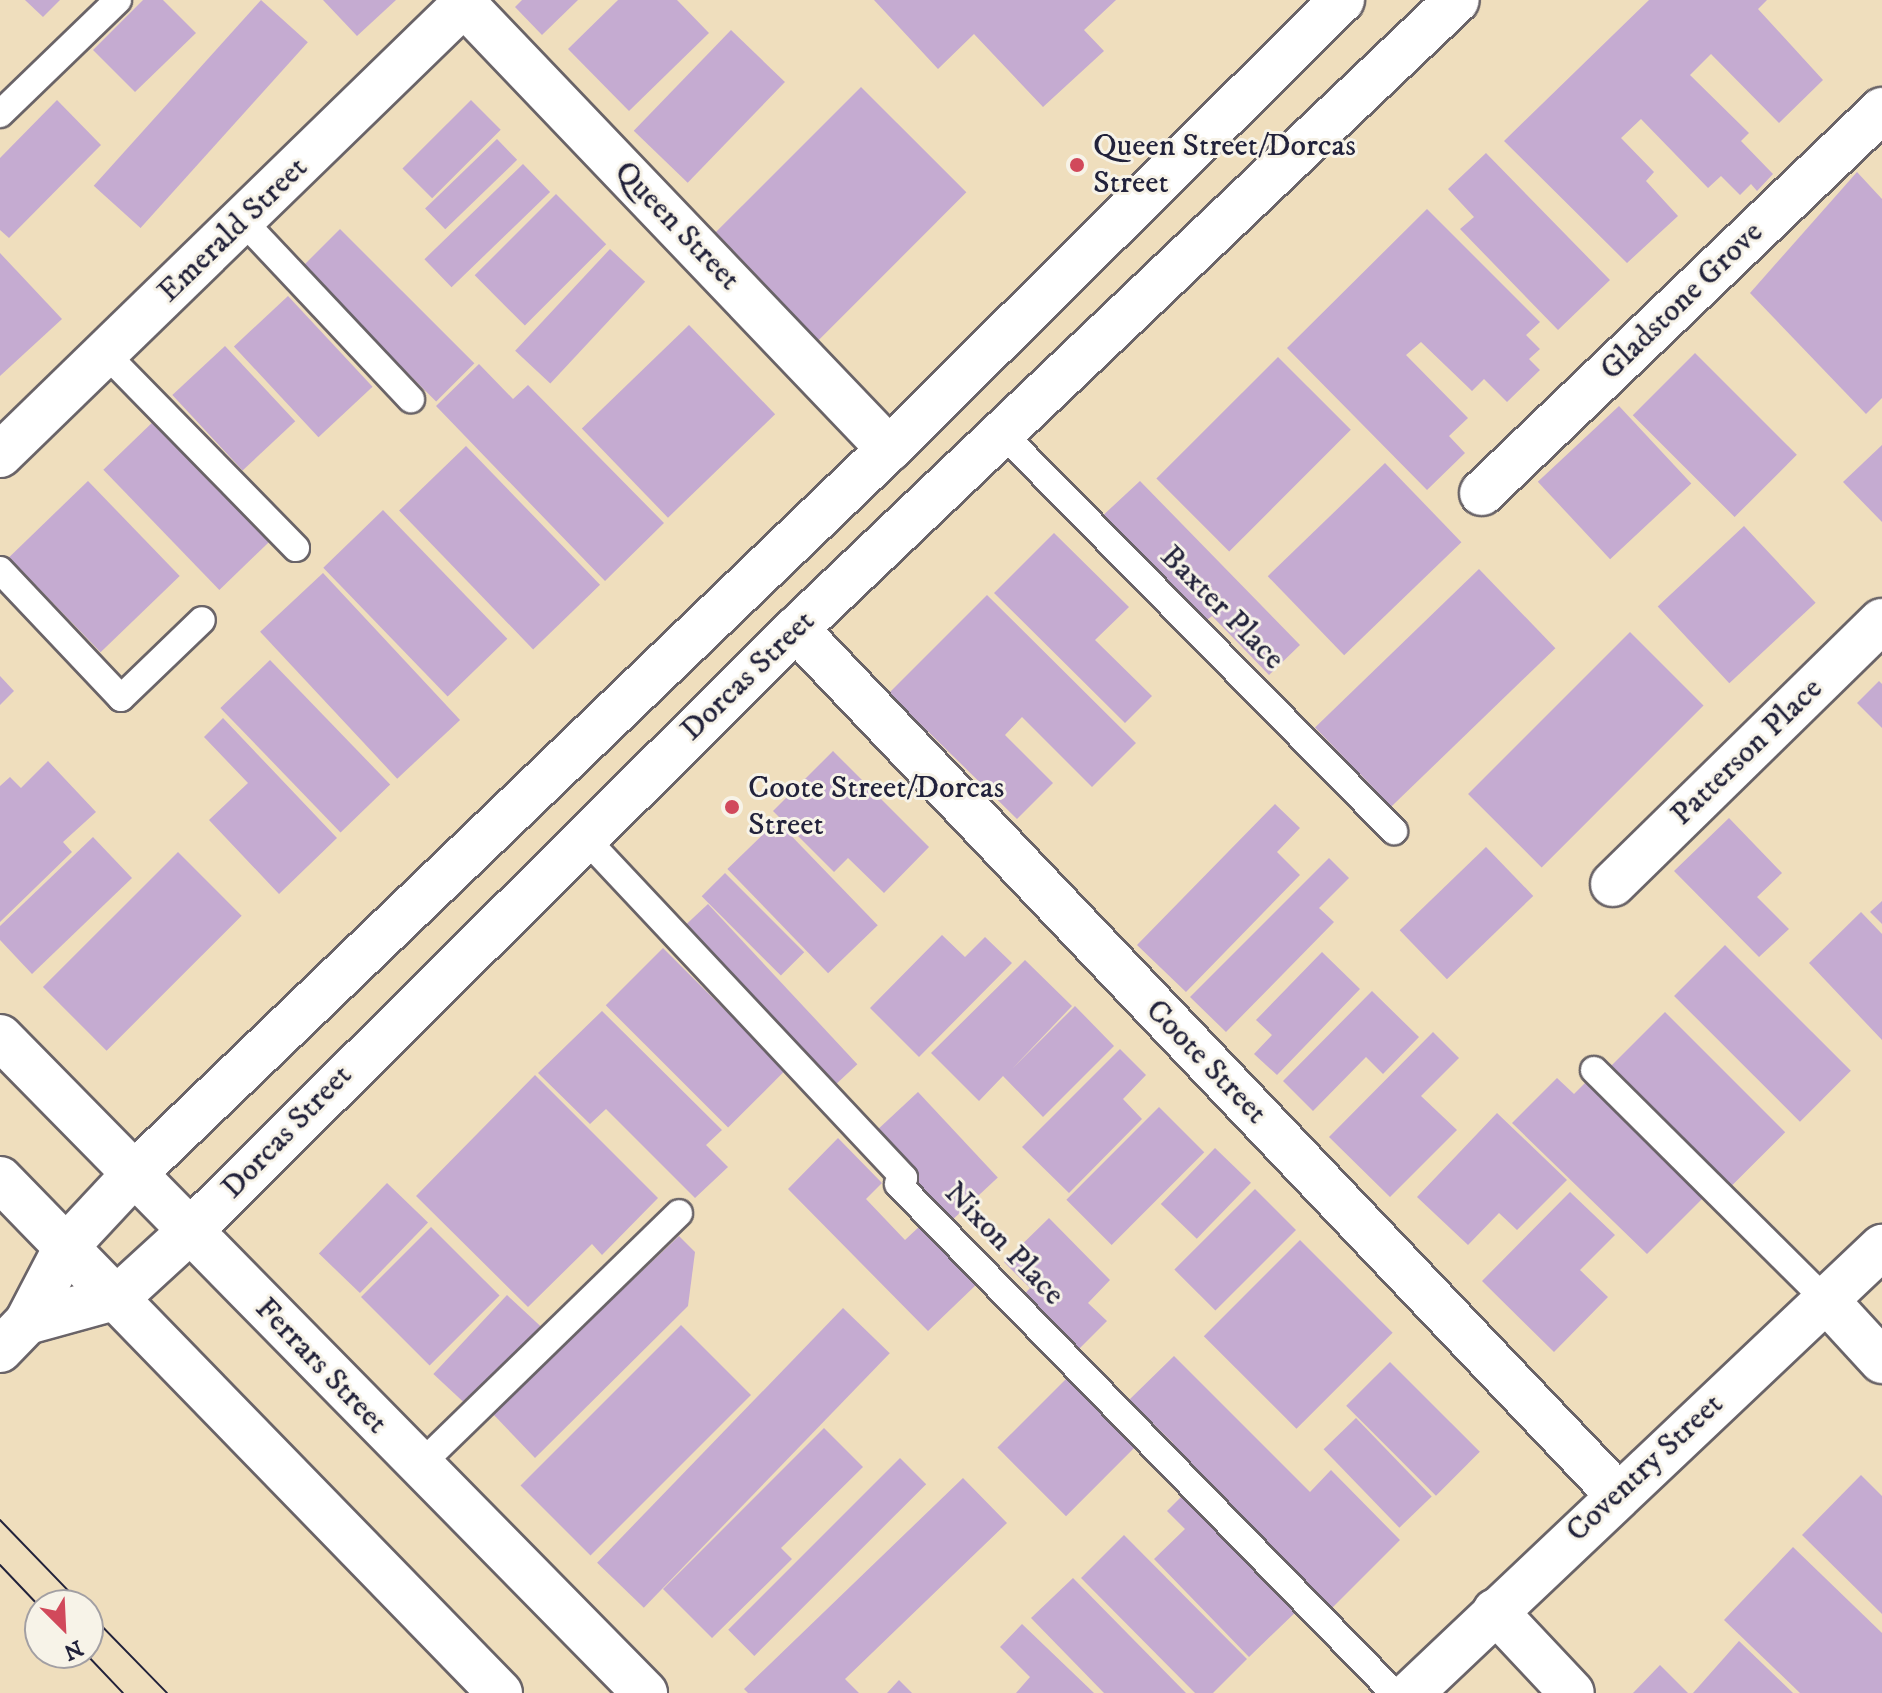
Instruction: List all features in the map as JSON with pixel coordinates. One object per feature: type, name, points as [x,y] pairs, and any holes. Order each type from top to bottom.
[{"type":"street","name":"Dorcas Street","points":[[13,1336],[66,1247],[136,1172],[889,449],[1342,0]]},
{"type":"street","name":"Dorcas Street","points":[[13,1336],[118,1297],[191,1230],[583,836],[796,629],[1457,0]]},
{"type":"street","name":"Queen Street","points":[[464,4],[889,449]]},
{"type":"street","name":"Emerald Street","points":[[0,455],[464,4]]},
{"type":"street","name":"Gladstone Grove","points":[[1482,493],[1882,110]]},
{"type":"street","name":"Patterson Place","points":[[1613,884],[1882,621]]},
{"type":"street","name":"Coote Street","points":[[796,629],[1617,1494]]},
{"type":"street","name":"Ferrars Street","points":[[0,1037],[136,1172],[418,1467],[645,1693]]},
{"type":"street","points":[[0,1179],[500,1693]]},
{"type":"street","name":"Coventry Street","points":[[1411,1693],[1617,1494],[1882,1247]]},
{"type":"street","points":[[1826,1300],[1882,1361]]},
{"type":"street","points":[[1495,1611],[1572,1693]]},
{"type":"lane","points":[[0,114],[118,0]]},
{"type":"lane","points":[[243,221],[411,399]]},
{"type":"lane","points":[[105,353],[296,548]]},
{"type":"lane","name":"Baxter Place","points":[[1002,433],[1394,831]]},
{"type":"lane","points":[[0,570],[121,698],[202,620]]},
{"type":"lane","name":"Nixon Place","points":[[583,836],[904,1178],[898,1184],[1394,1693]]},
{"type":"lane","points":[[1594,1070],[1826,1300]]},
{"type":"lane","points":[[418,1467],[679,1213]]},
{"type":"building","points":[[25,0],[60,0],[43,17]]},
{"type":"building","points":[[143,0],[163,0],[196,33],[135,92],[93,50]]},
{"type":"building","points":[[261,0],[308,42],[141,228],[94,186]]},
{"type":"building","points":[[323,0],[396,0],[357,36]]},
{"type":"building","points":[[522,0],[578,0],[542,35],[515,7]]},
{"type":"building","points":[[618,0],[677,0],[709,33],[629,111],[568,49]]},
{"type":"building","points":[[874,0],[1116,0],[1084,30],[1104,51],[1043,107],[974,34],[938,69]]},
{"type":"building","points":[[1649,0],[1767,0],[1758,9],[1823,80],[1779,123],[1711,54],[1690,75],[1749,133],[1741,141],[1773,174],[1757,191],[1751,184],[1740,195],[1721,176],[1708,188],[1641,119],[1621,138],[1654,172],[1646,181],[1678,216],[1627,263],[1504,141]]},
{"type":"building","points":[[731,30],[785,82],[688,183],[634,131]]},
{"type":"building","points":[[861,87],[966,192],[815,344],[710,238]]},
{"type":"building","points":[[57,100],[101,145],[9,238],[0,230],[0,158]]},
{"type":"building","points":[[471,100],[501,130],[432,198],[402,169]]},
{"type":"building","points":[[497,139],[517,160],[445,229],[425,208]]},
{"type":"building","points":[[1486,153],[1610,280],[1558,330],[1460,229],[1474,217],[1448,189]]},
{"type":"building","points":[[523,164],[550,192],[452,287],[424,259]]},
{"type":"building","points":[[1857,172],[1882,199],[1882,398],[1866,414],[1750,293]]},
{"type":"building","points":[[556,194],[606,244],[525,326],[475,275]]},
{"type":"building","points":[[1427,209],[1540,322],[1526,335],[1540,349],[1529,359],[1540,370],[1507,402],[1484,379],[1472,391],[1421,342],[1406,355],[1468,418],[1449,436],[1465,453],[1427,490],[1287,348]]},
{"type":"building","points":[[340,229],[474,363],[436,402],[302,267]]},
{"type":"building","points":[[610,249],[645,282],[550,383],[515,351]]},
{"type":"building","points":[[0,253],[62,319],[0,376]]},
{"type":"building","points":[[288,296],[373,387],[318,437],[234,346]]},
{"type":"building","points":[[689,325],[775,414],[668,518],[582,429]]},
{"type":"building","points":[[225,346],[295,421],[243,470],[172,395]]},
{"type":"building","points":[[1695,353],[1797,455],[1735,517],[1633,415]]},
{"type":"building","points":[[1278,357],[1351,430],[1229,551],[1156,479]]},
{"type":"building","points":[[479,364],[513,399],[528,385],[664,523],[605,581],[436,406]]},
{"type":"building","points":[[1619,406],[1691,484],[1610,559],[1538,482]]},
{"type":"building","points":[[158,417],[274,537],[219,590],[103,470]]},
{"type":"building","points":[[1882,445],[1882,522],[1843,482]]},
{"type":"building","points":[[466,446],[600,585],[533,649],[399,511]]},
{"type":"building","points":[[1385,463],[1461,542],[1344,655],[1268,576]]},
{"type":"building","points":[[88,481],[180,576],[101,652],[9,557]]},
{"type":"building","points":[[1140,481],[1300,645],[1269,675],[1212,616],[1199,626],[1098,520]]},
{"type":"building","points":[[383,510],[507,639],[448,696],[323,568]]},
{"type":"building","points":[[1744,526],[1816,603],[1729,683],[1658,606]]},
{"type":"building","points":[[1054,533],[1129,607],[1095,640],[1152,696],[1125,723],[994,593]]},
{"type":"building","points":[[1479,569],[1555,648],[1391,807],[1315,727]]},
{"type":"building","points":[[323,573],[460,720],[397,779],[260,632]]},
{"type":"building","points":[[987,595],[1136,743],[1092,787],[1022,717],[1005,735],[1053,783],[1017,819],[889,693]]},
{"type":"building","points":[[1630,632],[1704,706],[1542,867],[1468,794]]},
{"type":"building","points":[[270,660],[390,784],[341,832],[220,708]]},
{"type":"building","points":[[0,676],[14,691],[0,705]]},
{"type":"building","points":[[1879,681],[1882,684],[1882,728],[1857,703]]},
{"type":"building","points":[[223,718],[337,838],[279,894],[209,820],[248,783],[204,737]]},
{"type":"building","points":[[833,751],[929,847],[884,893],[848,858],[834,872],[773,811]]},
{"type":"building","points":[[48,761],[96,812],[63,842],[72,852],[0,922],[0,786],[10,777],[21,788]]},
{"type":"building","points":[[1275,804],[1300,828],[1277,852],[1300,875],[1186,992],[1137,945]]},
{"type":"building","points":[[1729,818],[1782,873],[1757,897],[1789,929],[1759,957],[1674,871]]},
{"type":"building","points":[[777,821],[878,925],[828,973],[727,869]]},
{"type":"building","points":[[93,837],[132,878],[32,974],[0,940],[0,926]]},
{"type":"building","points":[[1486,847],[1533,896],[1447,979],[1400,930]]},
{"type":"building","points":[[178,852],[242,916],[107,1051],[43,987]]},
{"type":"building","points":[[1329,858],[1349,878],[1319,908],[1334,922],[1226,1032],[1190,997]]},
{"type":"building","points":[[725,873],[804,952],[781,976],[702,896]]},
{"type":"building","points":[[1882,901],[1882,924],[1870,912]]},
{"type":"building","points":[[708,904],[857,1064],[830,1089],[681,929]]},
{"type":"building","points":[[1861,912],[1882,934],[1882,1040],[1809,963]]},
{"type":"building","points":[[942,935],[965,957],[985,937],[1012,963],[919,1057],[870,1008]]},
{"type":"building","points":[[1725,945],[1851,1071],[1800,1122],[1674,996]]},
{"type":"building","points":[[663,948],[785,1070],[728,1128],[606,1005]]},
{"type":"building","points":[[1322,952],[1360,989],[1277,1075],[1254,1054],[1272,1035],[1256,1020]]},
{"type":"building","points":[[1025,960],[1072,1006],[1013,1068],[1075,1006],[1114,1046],[1043,1117],[1003,1076],[979,1101],[931,1053]]},
{"type":"building","points":[[1372,991],[1419,1037],[1383,1074],[1366,1057],[1313,1111],[1283,1081]]},
{"type":"building","points":[[602,1011],[722,1130],[706,1145],[728,1167],[695,1198],[606,1109],[590,1124],[538,1073]]},
{"type":"building","points":[[1665,1012],[1785,1132],[1728,1189],[1608,1069]]},
{"type":"building","points":[[1433,1032],[1459,1058],[1421,1096],[1457,1130],[1390,1197],[1329,1137]]},
{"type":"building","points":[[1120,1049],[1146,1075],[1123,1099],[1142,1119],[1069,1193],[1022,1147]]},
{"type":"building","points":[[535,1075],[658,1198],[602,1255],[592,1244],[528,1307],[416,1196]]},
{"type":"building","points":[[1557,1078],[1574,1094],[1590,1078],[1708,1193],[1647,1254],[1512,1123]]},
{"type":"building","points":[[918,1092],[998,1178],[952,1220],[873,1134]]},
{"type":"building","points":[[1159,1107],[1204,1152],[1112,1245],[1066,1200]]},
{"type":"building","points":[[1497,1113],[1567,1180],[1517,1230],[1499,1213],[1468,1245],[1417,1197]]},
{"type":"building","points":[[838,1138],[882,1183],[866,1199],[905,1240],[921,1225],[978,1283],[928,1331],[788,1189]]},
{"type":"building","points":[[1215,1148],[1251,1183],[1197,1239],[1161,1204]]},
{"type":"building","points":[[387,1183],[428,1223],[360,1293],[319,1253]]},
{"type":"building","points":[[1255,1189],[1296,1230],[1215,1311],[1174,1270]]},
{"type":"building","points":[[1570,1192],[1615,1235],[1580,1270],[1608,1297],[1554,1352],[1482,1281]]},
{"type":"building","points":[[1049,1218],[1110,1280],[1088,1303],[1107,1321],[1075,1353],[1021,1298],[1030,1288],[1004,1262]]},
{"type":"building","points":[[431,1227],[500,1296],[430,1366],[361,1297]]},
{"type":"building","points":[[679,1236],[695,1252],[688,1306],[535,1458],[492,1413]]},
{"type":"building","points":[[1300,1240],[1393,1333],[1296,1429],[1204,1336]]},
{"type":"building","points":[[507,1295],[544,1329],[470,1408],[433,1374]]},
{"type":"building","points":[[843,1308],[890,1353],[644,1608],[597,1563]]},
{"type":"building","points":[[681,1325],[751,1395],[590,1556],[520,1486]]},
{"type":"building","points":[[1174,1356],[1310,1492],[1331,1470],[1400,1540],[1325,1615],[1163,1453],[1173,1443],[1129,1400]]},
{"type":"building","points":[[1390,1362],[1480,1452],[1436,1496],[1346,1406]]},
{"type":"building","points":[[1066,1379],[1135,1448],[1066,1516],[997,1448]]},
{"type":"building","points":[[1356,1418],[1432,1496],[1399,1528],[1324,1449]]},
{"type":"building","points":[[824,1428],[863,1467],[781,1548],[792,1559],[712,1638],[663,1589]]},
{"type":"building","points":[[900,1458],[926,1484],[754,1656],[728,1630]]},
{"type":"building","points":[[1861,1475],[1882,1496],[1882,1614],[1802,1535]]},
{"type":"building","points":[[963,1478],[1007,1523],[845,1679],[859,1693],[748,1693],[744,1689]]},
{"type":"building","points":[[1188,1490],[1302,1606],[1249,1657],[1154,1559],[1185,1529],[1167,1511]]},
{"type":"building","points":[[1124,1535],[1247,1659],[1213,1693],[1195,1693],[1081,1578]]},
{"type":"building","points":[[1793,1547],[1882,1633],[1882,1693],[1800,1693],[1724,1620]]},
{"type":"building","points":[[1073,1578],[1186,1693],[1104,1693],[1031,1618]]},
{"type":"building","points":[[1022,1624],[1094,1693],[1016,1693],[1030,1677],[1000,1647]]},
{"type":"building","points":[[1739,1641],[1793,1693],[1693,1693]]},
{"type":"building","points":[[1660,1665],[1688,1693],[1633,1693]]},
{"type":"building","points":[[899,1680],[912,1693],[887,1693]]},
{"type":"tram line","points":[[0,1520],[67,1589]]},
{"type":"tram line","points":[[0,1565],[24,1590]]},
{"type":"tram line","points":[[104,1628],[167,1693]]},
{"type":"tram line","points":[[100,1669],[123,1693]]},
{"type":"place","name":"Queen Street/Dorcas Street","points":[[1077,165]]},
{"type":"place","name":"Coote Street/Dorcas Street","points":[[732,807]]}]
